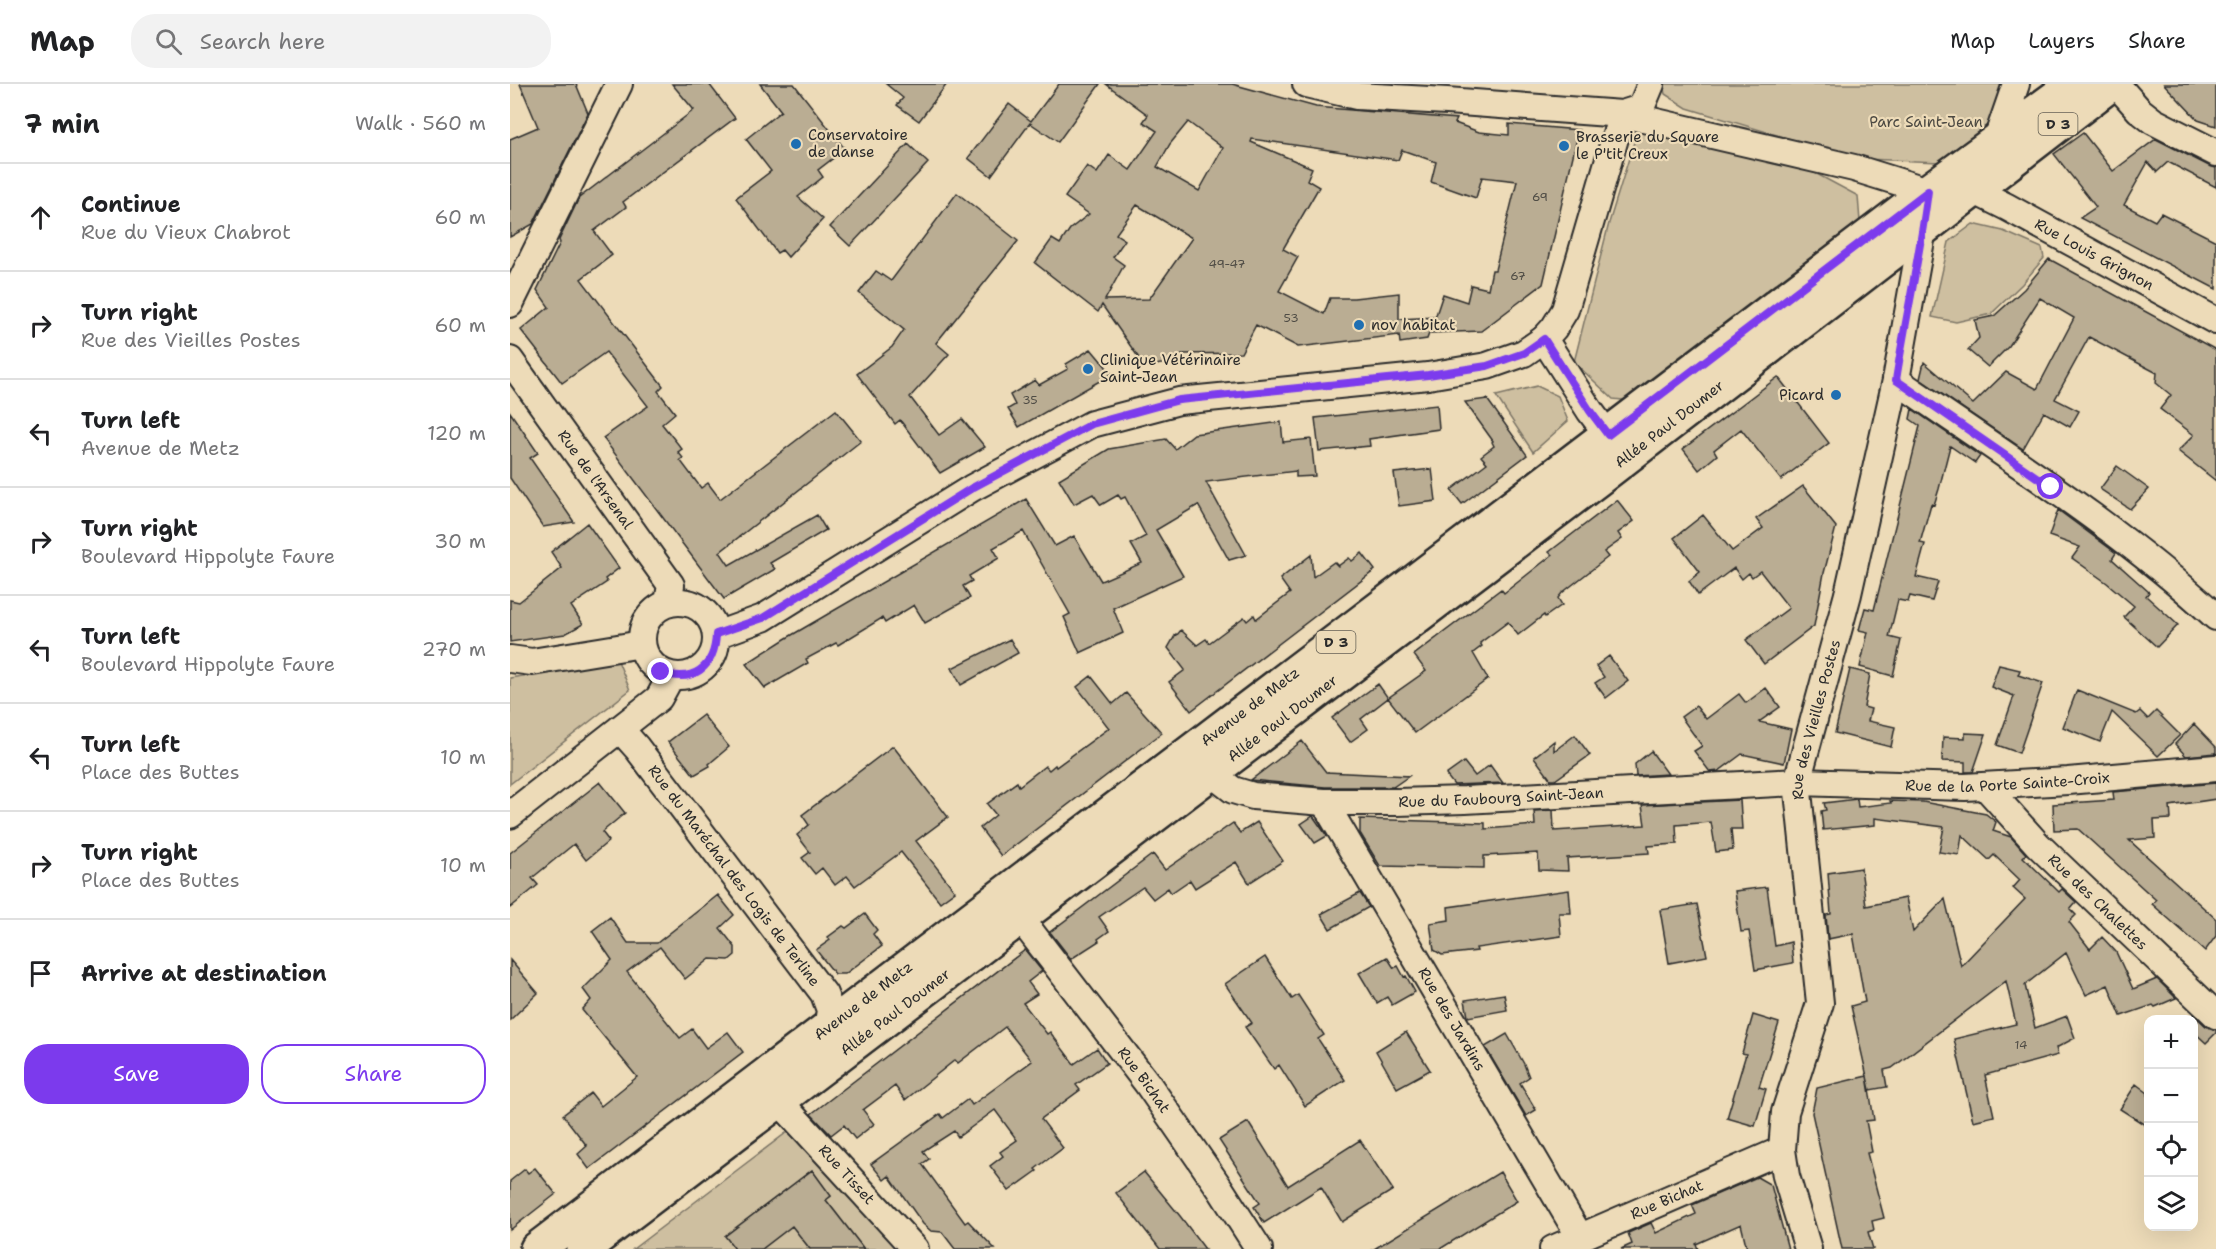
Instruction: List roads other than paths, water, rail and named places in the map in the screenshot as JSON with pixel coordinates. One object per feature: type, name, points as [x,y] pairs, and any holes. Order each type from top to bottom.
[{"type":"main road","name":"Avenue de Metz","points":[[2008,153],[2074,84]]},
{"type":"main road","name":"Avenue de Metz","points":[[537,1249],[1928,191],[2008,153],[2111,84]]},
{"type":"main road","name":"Allée Paul Doumer","points":[[584,1249],[1973,190],[2008,153]]},
{"type":"street","points":[[510,304],[618,84]]},
{"type":"street","points":[[1306,84],[1332,91],[1361,90],[1447,101],[1623,114],[1854,168],[1928,191],[1973,190]]},
{"type":"street","points":[[1425,84],[1447,101]]},
{"type":"street","points":[[1623,114],[1641,108],[1651,84]]},
{"type":"street","points":[[2008,153],[2016,84]]},
{"type":"street","points":[[2116,84],[2139,110],[2153,121],[2216,153]]},
{"type":"street","points":[[716,634],[763,618],[972,488],[1092,424],[1179,400],[1428,375],[1487,366],[1524,353],[1544,339],[1565,310],[1623,114]]},
{"type":"street","name":"Rue Louis Grignon","points":[[1973,190],[2216,321]]},
{"type":"street","name":"Rue des Vieilles Postes","points":[[1808,1249],[1786,1176],[1782,1149],[1785,1112],[1820,1003],[1797,782],[1848,594],[1896,380],[1928,191]]},
{"type":"street","points":[[1544,339],[1608,435]]},
{"type":"street","name":"Rue de l'Arsenal","points":[[510,360],[671,585],[668,603]]},
{"type":"street","points":[[1896,380],[2060,494],[2145,557],[2216,617]]},
{"type":"street","points":[[681,602],[694,605],[705,612],[716,634],[716,646],[705,666],[695,673],[683,676],[671,676],[661,672],[651,664],[642,644],[645,623],[659,608],[668,603],[681,602]]},
{"type":"street","points":[[510,659],[532,662],[642,644]]},
{"type":"street","points":[[510,815],[659,698],[671,676]]},
{"type":"street","name":"Rue du Maréchal des Logis de Terline","points":[[620,729],[637,748],[824,994],[830,1010],[827,1030]]},
{"type":"street","name":"Rue de la Porte Sainte-Croix","points":[[1797,782],[1985,786],[2216,768]]},
{"type":"street","name":"Rue du Faubourg Saint-Jean","points":[[1211,773],[1233,790],[1253,796],[1324,802],[1465,800],[1797,782]]},
{"type":"street","name":"Rue des Chalettes","points":[[1985,786],[2038,845],[2216,1015]]},
{"type":"street","name":"Rue des Jardins","points":[[1324,802],[1580,1237]]},
{"type":"street","name":"Rue Bichat","points":[[1020,918],[1147,1083],[1259,1249]]},
{"type":"street","name":"Rue Tisset","points":[[779,1101],[915,1249]]},
{"type":"street","name":"Rue Bichat","points":[[1553,1249],[1782,1149]]},
{"type":"place","name":"Conservatoire de danse","points":[[796,144]]},
{"type":"place","name":"Brasserie du Square le P'tit Creux","points":[[1564,146]]},
{"type":"place","name":"nov habitat","points":[[1359,325]]},
{"type":"place","name":"Clinique Vétérinaire Saint-Jean","points":[[1088,369]]},
{"type":"place","name":"Picard","points":[[1836,395]]},
{"type":"park label","name":"Parc Saint-Jean","points":[[1926,122]]}]
